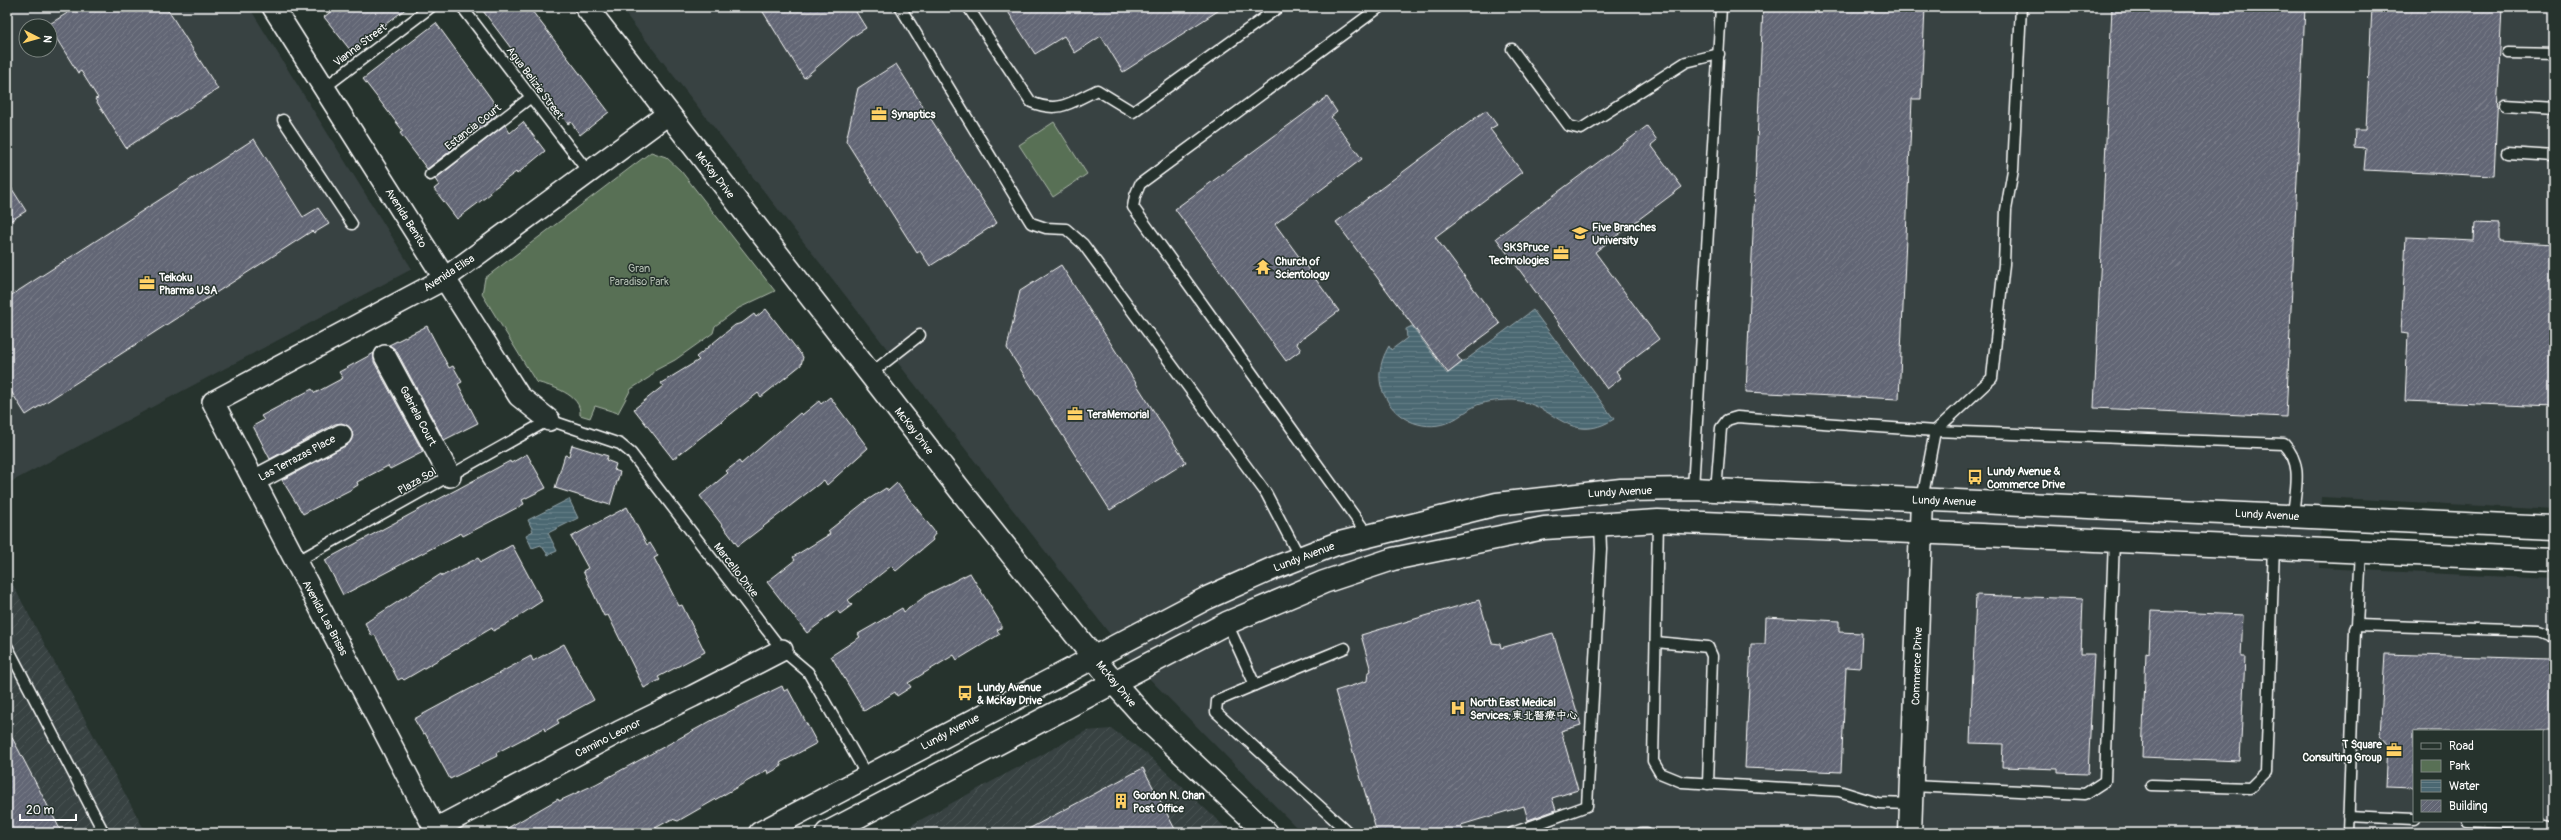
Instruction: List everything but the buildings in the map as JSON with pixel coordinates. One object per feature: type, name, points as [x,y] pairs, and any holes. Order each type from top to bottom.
[{"type":"main road","name":"McKay Drive","points":[[586,7],[870,374],[1114,683],[1147,720],[1267,833]]},
{"type":"main road","name":"Lundy Avenue","points":[[760,833],[1207,598],[1300,558],[1368,535],[1497,504],[1621,490],[1693,489],[2554,528]]},
{"type":"main road","name":"Commerce Drive","points":[[1910,833],[1922,500]]},
{"type":"main road","points":[[2320,548],[2321,517]]},
{"type":"main road","points":[[828,833],[1227,623],[1324,582],[1393,559],[1544,528],[1658,520],[2320,548],[2554,560]]},
{"type":"street","name":"Avenida Benito","points":[[273,7],[519,396],[549,420]]},
{"type":"street","name":"Avenida Elisa","points":[[212,402],[444,279],[668,114]]},
{"type":"street","name":"Gabriela Court","points":[[385,356],[450,476]]},
{"type":"street","name":"Avenida Las Brisas","points":[[212,402],[436,831]]},
{"type":"street","name":"Las Terrazas Place","points":[[254,481],[341,435]]},
{"type":"street","name":"Camino Leonor","points":[[436,831],[619,732],[782,650]]},
{"type":"lane","name":"Vianna Street","points":[[324,88],[431,7]]},
{"type":"lane","name":"Agua Belizie Street","points":[[462,7],[589,173]]},
{"type":"lane","points":[[900,7],[1031,223],[1046,228],[1066,229],[1083,244],[1266,493],[1300,558]]},
{"type":"lane","points":[[968,7],[1031,102],[1046,108],[1063,106],[1097,90],[1133,112],[1279,7]]},
{"type":"lane","points":[[1368,535],[1134,207],[1135,196],[1140,184],[1380,7]]},
{"type":"lane","points":[[1693,489],[1721,7]]},
{"type":"lane","points":[[1922,500],[1935,431],[1992,378],[2004,264],[2006,210],[2013,170],[2021,7]]},
{"type":"lane","points":[[1512,49],[1569,126],[1581,129],[1686,62],[1719,54]]},
{"type":"lane","points":[[2508,53],[2554,54]]},
{"type":"lane","name":"Estancia Court","points":[[430,175],[531,97]]},
{"type":"lane","points":[[2506,105],[2554,108]]},
{"type":"lane","points":[[283,120],[352,224]]},
{"type":"lane","points":[[2507,153],[2554,156]]},
{"type":"lane","points":[[870,374],[920,335]]},
{"type":"lane","points":[[1716,491],[1721,428],[1727,420],[1737,417],[1935,431],[2284,444],[2293,454],[2297,472],[2293,516]]},
{"type":"lane","name":"Plaza Sol","points":[[296,562],[549,420]]},
{"type":"lane","name":"Marcello Drive","points":[[549,420],[620,444],[631,453],[782,650],[808,672],[867,776]]},
{"type":"lane","points":[[1658,520],[1653,761],[1660,773],[1673,780],[1708,784],[1839,791],[1878,803],[1912,795],[2086,794],[2105,781],[2114,540]]},
{"type":"lane","points":[[1512,833],[1587,806],[1601,549],[1600,523]]},
{"type":"lane","points":[[2151,785],[2250,788],[2266,772],[2274,546]]},
{"type":"lane","points":[[2348,833],[2355,629],[2357,625],[2361,551]]},
{"type":"lane","points":[[1227,623],[1255,685]]},
{"type":"lane","points":[[2357,625],[2540,631],[2550,634],[2554,639]]},
{"type":"lane","points":[[1656,642],[1699,644],[1708,647],[1712,656],[1708,784]]},
{"type":"lane","points":[[7,646],[104,833]]},
{"type":"lane","points":[[1345,648],[1217,701],[1216,712],[1349,833]]},
{"type":"lane","points":[[2348,816],[2413,819]]},
{"type":"lane","points":[[2487,822],[2546,825],[2554,827]]},
{"type":"lane","points":[[1641,833],[1647,833]]},
{"type":"shaded area","points":[[7,7],[249,7],[412,269],[7,484]]},
{"type":"shaded area","points":[[620,7],[2554,7],[2554,510],[2322,497],[2319,568],[2554,579],[2554,833],[1302,833],[1127,656]]},
{"type":"shaded area","points":[[7,574],[146,833],[7,833]]},
{"type":"shaded area","points":[[1112,729],[1147,754],[1231,833],[896,833],[1086,731]]},
{"type":"green space","points":[[1054,122],[1087,174],[1053,197],[1019,145]]},
{"type":"green space","name":"Gran Paradiso Park","points":[[651,152],[666,157],[681,171],[775,291],[739,308],[715,326],[713,333],[675,360],[656,370],[650,377],[631,389],[618,413],[595,406],[590,418],[580,415],[579,408],[571,396],[557,389],[536,382],[482,294],[485,278]]},
{"type":"water","points":[[1533,310],[1614,419],[1598,426],[1585,428],[1573,426],[1540,408],[1527,403],[1504,400],[1477,405],[1451,421],[1432,426],[1414,423],[1405,419],[1391,406],[1383,392],[1381,385],[1381,365],[1389,346],[1391,350],[1407,338],[1406,329],[1412,326],[1447,374]]},
{"type":"water","points":[[569,499],[578,518],[548,533],[557,551],[548,555],[541,545],[532,548],[526,535],[533,531],[528,520]]},
{"type":"place","name":"Synaptics","points":[[879,114]]},
{"type":"place","name":"Five Branches University","points":[[1580,233]]},
{"type":"place","name":"SKSPruce Technologies","points":[[1561,253]]},
{"type":"place","name":"Church of Scientology","points":[[1263,267]]},
{"type":"place","name":"Teikoku Pharma USA","points":[[147,283]]},
{"type":"place","name":"TeraMemorial","points":[[1075,414]]},
{"type":"place","name":"Lundy Avenue & Commerce Drive","points":[[1975,477]]},
{"type":"place","name":"Lundy Avenue & McKay Drive","points":[[965,693]]},
{"type":"place","name":"North East Medical Services;東北醫療中心","points":[[1458,708]]},
{"type":"place","name":"T Square Consulting Group","points":[[2394,750]]},
{"type":"place","name":"Gordon N. Chan Post Office","points":[[1121,801]]}]
